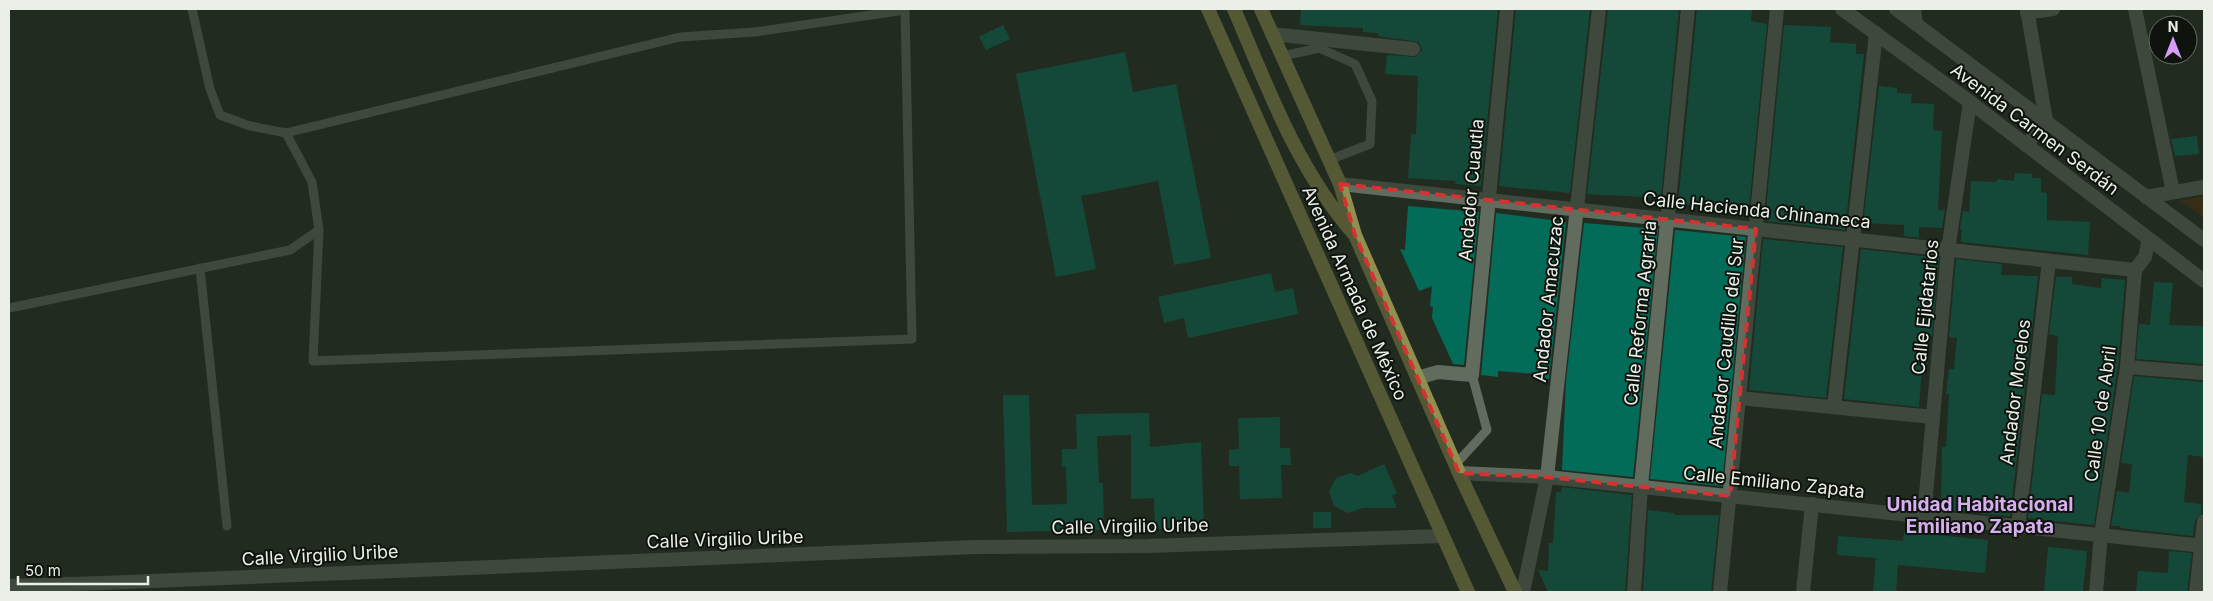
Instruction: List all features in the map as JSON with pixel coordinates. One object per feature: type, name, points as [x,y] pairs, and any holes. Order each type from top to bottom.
[{"type":"main road","name":"Avenida Armada de México","points":[[1208,9],[1468,592]]},
{"type":"main road","points":[[1234,9],[1291,142],[1332,208],[1355,235]]},
{"type":"main road","name":"Avenida Armada de México","points":[[1262,9],[1340,184],[1355,235],[1417,378],[1457,469],[1515,592]]},
{"type":"street","name":"Andador Cuautla","points":[[1472,375],[1507,9]]},
{"type":"street","name":"Andador Amacuzac","points":[[1523,592],[1547,477],[1599,9]]},
{"type":"street","name":"Calle Reforma Agraria","points":[[1634,592],[1641,486],[1688,9]]},
{"type":"street","name":"Andador Caudillo del Sur","points":[[1720,592],[1777,9]]},
{"type":"street","name":"Avenida Carmen Serdán","points":[[1842,9],[1970,102],[2204,281]]},
{"type":"street","name":"Avenida Carmen Serdán","points":[[1896,9],[2204,240]]},
{"type":"street","points":[[1914,9],[1916,24]]},
{"type":"street","points":[[2026,145],[2046,121],[2027,11],[2053,9]]},
{"type":"street","points":[[2135,9],[2172,192]]},
{"type":"street","points":[[1834,407],[1876,33]]},
{"type":"street","points":[[1272,34],[1413,49]]},
{"type":"street","name":"Calle Ejidatarios","points":[[1924,516],[1948,250],[1970,102]]},
{"type":"street","name":"Calle Hacienda Chinameca","points":[[1340,184],[2135,270]]},
{"type":"street","points":[[2146,197],[2204,187]]},
{"type":"street","points":[[2135,270],[2145,257],[2149,239]]},
{"type":"street","name":"Andador Morelos","points":[[2018,527],[2049,261]]},
{"type":"street","name":"Calle 10 de Abril","points":[[2096,592],[2101,535],[2127,367],[2135,270]]},
{"type":"street","points":[[2127,367],[2204,372]]},
{"type":"street","points":[[1417,378],[1438,372],[1472,375]]},
{"type":"street","points":[[1739,398],[1933,418]]},
{"type":"street","name":"Calle Emiliano Zapata","points":[[1457,469],[1641,486],[2203,546]]},
{"type":"street","points":[[1804,592],[1812,504]]},
{"type":"street","points":[[2196,592],[2203,546],[2204,521]]},
{"type":"street","name":"Calle Virgilio Uribe","points":[[9,586],[104,584],[975,547],[1148,546],[1443,536]]},
{"type":"lane","points":[[192,9],[210,89],[220,114],[250,126],[286,133],[680,37],[755,32],[905,10],[912,339],[313,361],[319,230],[312,182],[286,133]]},
{"type":"lane","points":[[1283,56],[1319,48],[1355,64],[1372,101],[1370,144],[1329,160]]},
{"type":"lane","points":[[9,308],[290,250],[319,230]]},
{"type":"lane","points":[[200,268],[227,526]]},
{"type":"lane","name":"Andador Cuautla","points":[[1457,469],[1487,430],[1472,375]]},
{"type":"highlighted area","points":[[1340,184],[1756,229],[1730,496],[1547,477],[1459,473],[1355,235]]},
{"type":"shaded area","points":[[2204,196],[2204,218],[2180,200]]},
{"type":"building","points":[[1301,9],[1498,9],[1481,186],[1455,184],[1456,181],[1408,178],[1411,134],[1416,134],[1418,76],[1385,74],[1387,55],[1416,57],[1422,50],[1419,42],[1378,36],[1378,33],[1363,32],[1363,28],[1300,25]]},
{"type":"building","points":[[1516,9],[1590,9],[1570,193],[1499,186]]},
{"type":"building","points":[[1608,9],[1679,9],[1661,198],[1587,194]]},
{"type":"building","points":[[1697,9],[1752,9],[1751,21],[1767,24],[1749,208],[1678,204]]},
{"type":"building","points":[[1003,25],[1010,39],[986,50],[979,37]]},
{"type":"building","points":[[1784,25],[1831,27],[1830,42],[1856,44],[1856,54],[1864,54],[1845,230],[1767,221],[1766,209]]},
{"type":"building","points":[[1125,52],[1133,92],[1176,84],[1211,258],[1174,265],[1158,181],[1081,196],[1096,269],[1056,277],[1016,74]]},
{"type":"building","points":[[1879,86],[1897,88],[1897,93],[1912,94],[1911,103],[1934,104],[1933,130],[1942,131],[1938,210],[1945,210],[1942,228],[1919,227],[1919,238],[1904,236],[1904,225],[1863,223]]},
{"type":"building","points":[[2197,136],[2199,154],[2175,156],[2171,139]]},
{"type":"building","points":[[2015,173],[2032,174],[2032,178],[2041,178],[2041,192],[2047,193],[2047,220],[2090,222],[2088,255],[1961,242],[1962,229],[1960,229],[1963,211],[1969,212],[1971,181],[1997,182],[1997,179],[2014,181]]},
{"type":"building","points":[[1408,206],[1479,212],[1464,365],[1453,364],[1432,318],[1433,307],[1430,306],[1432,286],[1419,291],[1400,249],[1405,250]]},
{"type":"building","points":[[1496,213],[1566,222],[1549,379],[1535,378],[1535,374],[1498,371],[1498,377],[1481,375]]},
{"type":"building","points":[[1584,223],[1658,229],[1633,477],[1562,470],[1566,381]]},
{"type":"building","points":[[1675,230],[1746,237],[1722,486],[1650,479]]},
{"type":"building","points":[[1763,239],[1843,247],[1826,398],[1749,390]]},
{"type":"building","points":[[1861,249],[1939,258],[1932,336],[1929,336],[1927,366],[1922,366],[1919,407],[1844,399]]},
{"type":"building","points":[[1956,259],[2002,264],[2001,275],[2038,276],[2010,516],[1982,514],[1982,512],[1941,510],[1942,447],[1946,447],[1949,394],[1946,394],[1949,369],[1954,369],[1957,338],[1949,337]]},
{"type":"building","points":[[1271,273],[1275,292],[1293,288],[1298,314],[1188,338],[1184,318],[1164,323],[1158,297]]},
{"type":"building","points":[[2056,277],[2072,277],[2072,284],[2101,288],[2102,278],[2125,280],[2118,366],[2094,525],[2028,518],[2042,394],[2055,395],[2058,336],[2049,334]]},
{"type":"building","points":[[2154,282],[2173,283],[2169,325],[2204,326],[2204,364],[2136,359],[2139,324],[2150,325]]},
{"type":"building","points":[[2134,376],[2204,382],[2204,457],[2188,455],[2184,502],[2201,504],[2201,513],[2195,520],[2193,536],[2111,526],[2117,491],[2129,493],[2132,464],[2121,463]]},
{"type":"building","points":[[1003,395],[1029,395],[1032,505],[1067,504],[1066,467],[1062,467],[1062,449],[1077,449],[1076,414],[1149,413],[1150,447],[1201,442],[1204,527],[1155,529],[1154,498],[1131,499],[1131,435],[1097,436],[1099,483],[1103,483],[1104,530],[1007,532]]},
{"type":"building","points":[[1280,417],[1280,448],[1290,448],[1291,465],[1281,465],[1282,498],[1240,499],[1239,466],[1229,466],[1229,450],[1239,449],[1238,418]]},
{"type":"building","points":[[1384,464],[1397,493],[1392,496],[1397,508],[1363,508],[1348,513],[1334,506],[1329,492],[1336,478],[1351,473],[1357,476]]},
{"type":"building","points":[[1562,487],[1632,495],[1625,592],[1548,592],[1538,570],[1548,571],[1549,543],[1553,543],[1556,492],[1561,492]]},
{"type":"building","points":[[1648,510],[1674,513],[1674,515],[1719,515],[1711,592],[1643,592]]},
{"type":"building","points":[[1313,512],[1331,512],[1331,528],[1313,528]]},
{"type":"building","points":[[1904,532],[1988,540],[1985,573],[1898,565],[1896,592],[1873,592],[1876,558],[1837,555],[1838,536],[1903,541]]},
{"type":"building","points":[[2048,547],[2087,551],[2083,592],[2044,592]]},
{"type":"building","points":[[2169,551],[2192,553],[2187,592],[2136,592],[2138,571],[2168,573]]},
{"type":"district","name":"Unidad Habitacional Emiliano Zapata","points":[[1980,515]]}]
